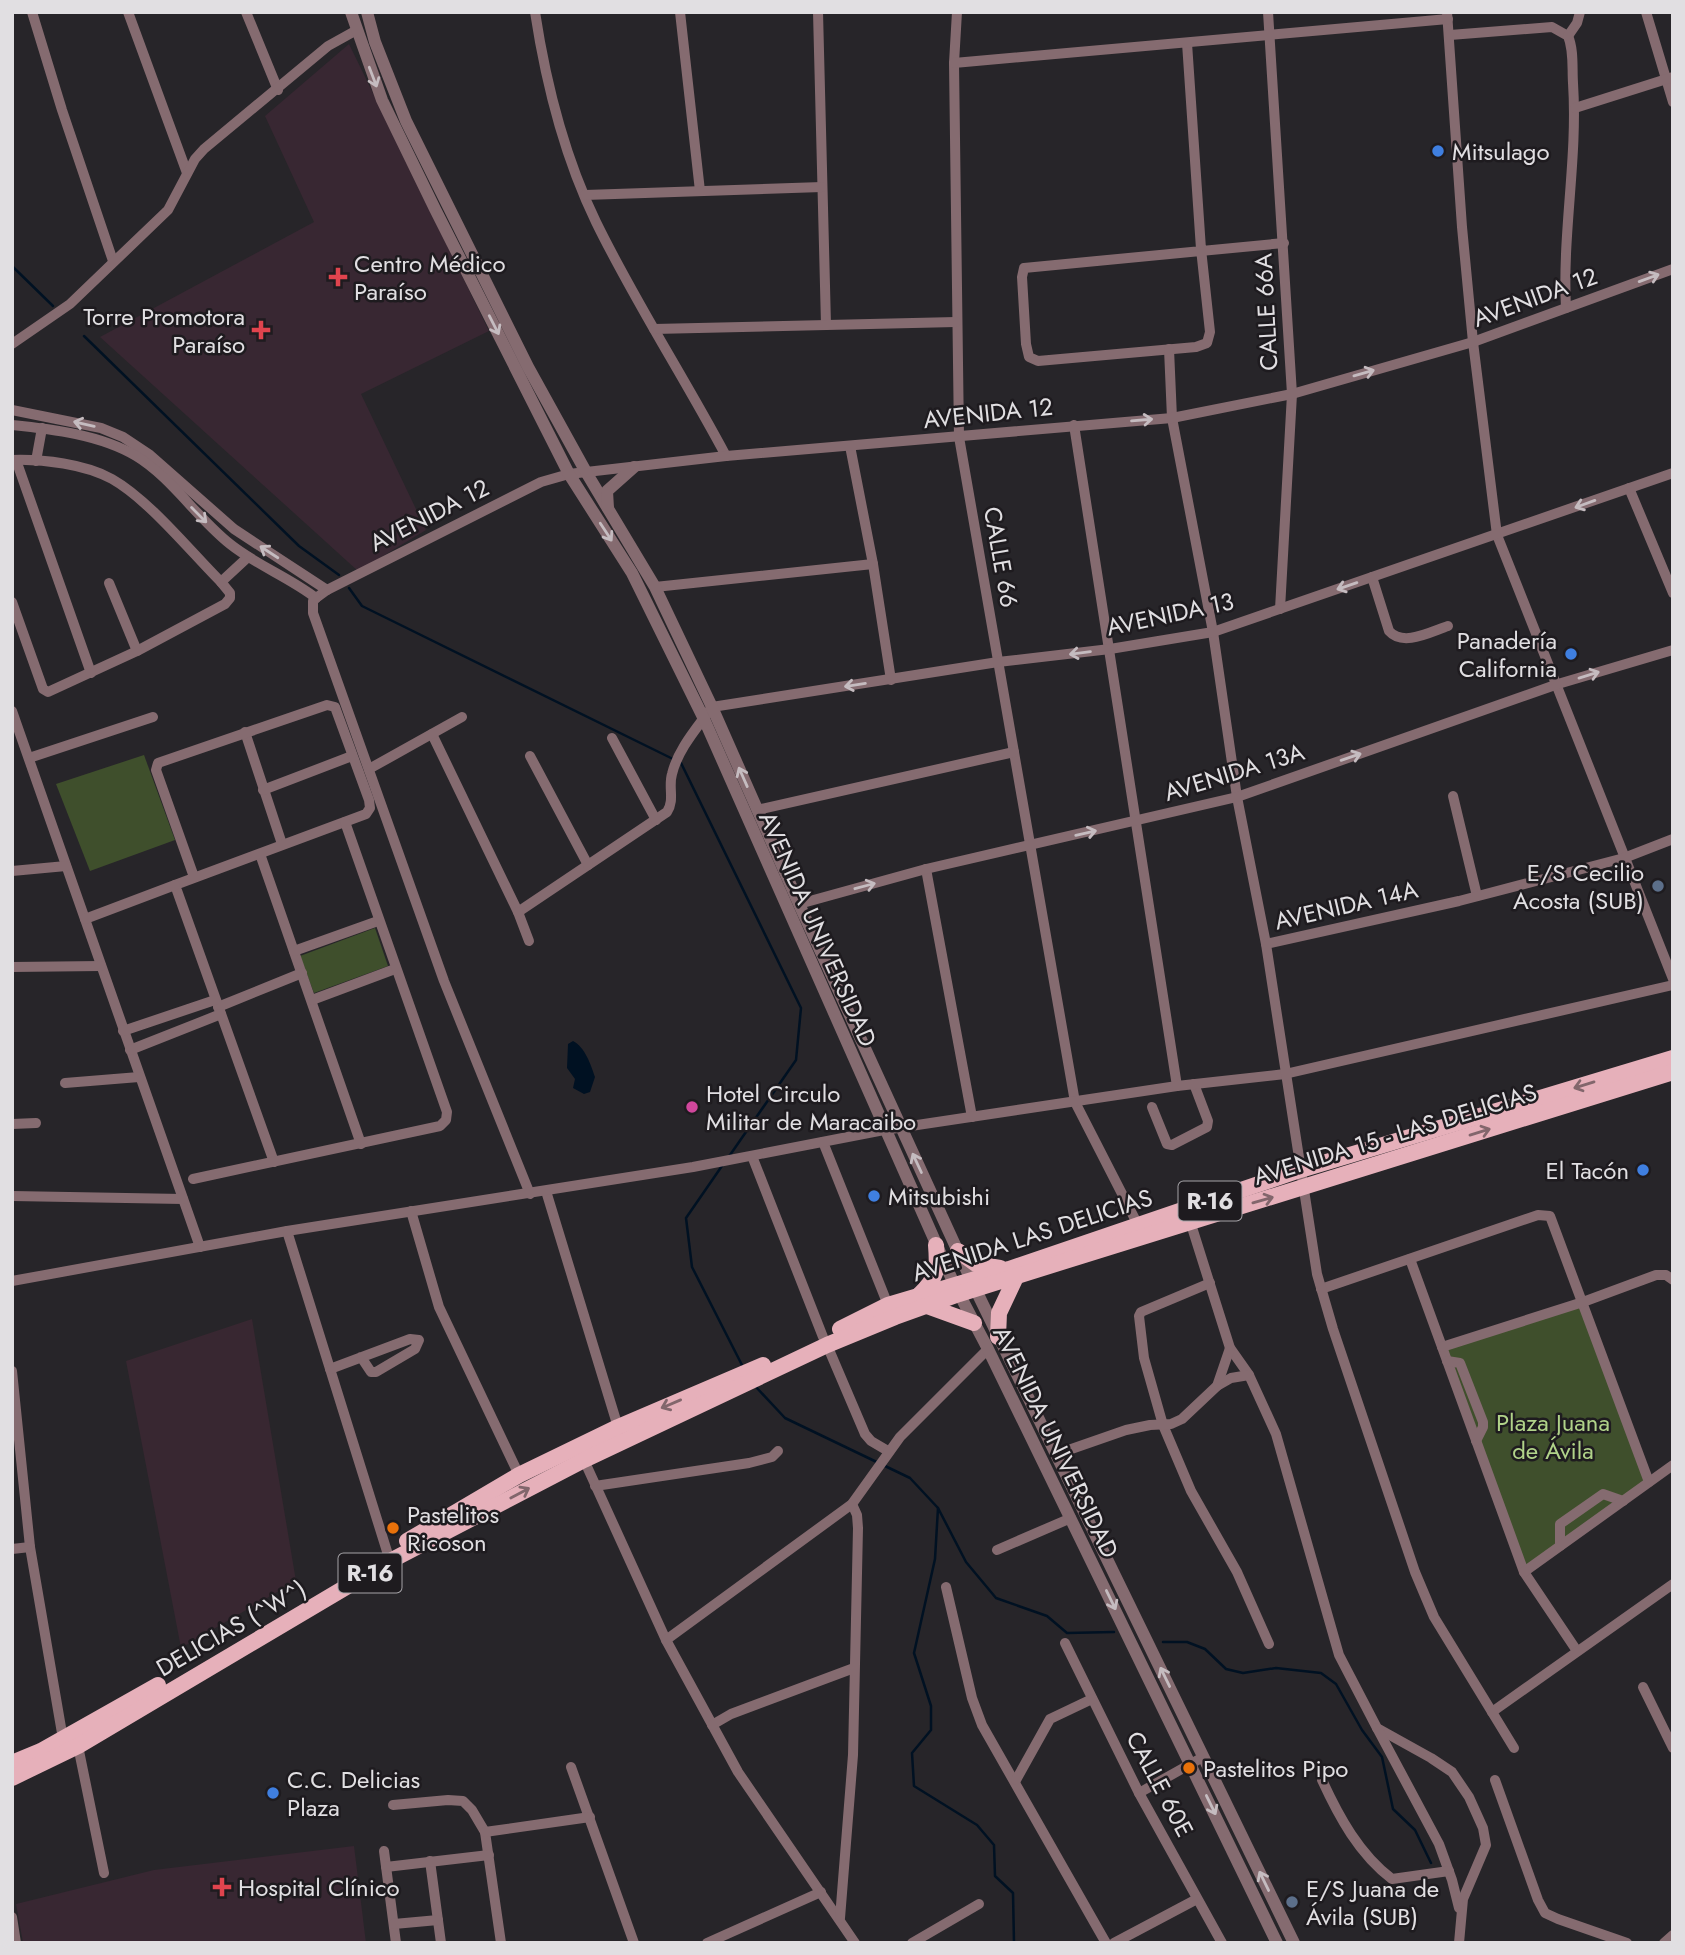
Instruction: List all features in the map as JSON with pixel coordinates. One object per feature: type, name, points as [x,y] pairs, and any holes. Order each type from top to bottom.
[{"type":"main road","name":"AVENIDA LAS DELICIAS","points":[[736,1383],[825,1341],[888,1305],[922,1301],[1012,1274],[1138,1225],[1300,1171],[1673,1058]]},
{"type":"main road","name":"AVENIDA 15 - LAS DELICIAS","points":[[1012,1274],[1303,1189],[1673,1072]]},
{"type":"main road","points":[[936,1245],[938,1266],[922,1301],[974,1323]]},
{"type":"main road","points":[[957,1251],[976,1264],[1012,1274],[999,1312],[993,1343]]},
{"type":"main road","name":"R-16","points":[[825,1341],[922,1301]]},
{"type":"main road","name":"DELICIAS (^W^)","points":[[17,1771],[70,1743],[388,1557],[519,1475],[618,1427],[736,1383]]},
{"type":"main road","name":"DELICIAS (^W^)","points":[[388,1557],[736,1383]]},
{"type":"main road","points":[[12,1787],[17,1771]]},
{"type":"street","points":[[32,12],[113,261]]},
{"type":"street","points":[[128,12],[187,173]]},
{"type":"street","points":[[246,12],[278,90]]},
{"type":"street","name":"AVENIDA UNIVERSIDAD","points":[[351,12],[355,30],[382,100],[569,474],[632,573],[704,719],[956,1289],[974,1323],[993,1343],[1057,1454],[1293,1943]]},
{"type":"street","name":"AVENIDA UNIVERSIDAD","points":[[367,12],[375,42],[407,121],[528,367],[586,472],[655,587],[712,707],[973,1285],[993,1343],[1071,1518],[1277,1943]]},
{"type":"street","points":[[535,12],[544,66],[567,150],[596,222],[726,456]]},
{"type":"street","points":[[680,12],[700,191]]},
{"type":"street","points":[[818,12],[825,325]]},
{"type":"street","name":"CALLE 66","points":[[957,12],[954,63],[959,437],[1075,1102],[1138,1225]]},
{"type":"street","name":"CALLE 66A","points":[[1268,12],[1292,394],[1280,609]]},
{"type":"street","points":[[1568,36],[1577,23],[1580,12]]},
{"type":"street","points":[[1646,12],[1669,78],[1673,102]]},
{"type":"street","points":[[954,63],[1187,43],[1447,15],[1473,342],[1497,535],[1673,979]]},
{"type":"street","points":[[1450,35],[1552,27],[1568,36],[1571,42],[1575,108],[1565,277],[1566,308]]},
{"type":"street","points":[[12,344],[70,304],[168,211],[187,173],[204,149],[328,47],[355,30]]},
{"type":"street","points":[[1187,43],[1200,249],[1210,332],[1207,343],[1196,347],[1038,361],[1029,357],[1022,277],[1024,268],[1200,249],[1284,243]]},
{"type":"street","points":[[1575,108],[1669,78]]},
{"type":"street","points":[[585,195],[822,187]]},
{"type":"street","name":"AVENIDA 12","points":[[316,598],[541,482],[569,474],[726,456],[1172,418],[1292,394],[1473,342],[1673,270]]},
{"type":"street","points":[[654,329],[956,321]]},
{"type":"street","points":[[1169,349],[1172,418],[1213,632],[1237,797],[1266,944]]},
{"type":"street","points":[[12,410],[102,428],[123,437],[150,455],[234,529],[327,590]]},
{"type":"street","points":[[12,425],[42,428],[92,439],[136,456],[152,468],[220,536],[248,557],[295,582],[316,598],[313,601],[313,613],[444,981],[530,1194]]},
{"type":"street","points":[[1074,425],[1177,1086]]},
{"type":"street","points":[[36,461],[42,428]]},
{"type":"street","points":[[850,446],[873,564],[891,680]]},
{"type":"street","points":[[12,602],[45,691],[52,691],[137,651],[229,601],[230,593],[221,582],[140,500],[125,488],[94,472],[36,461],[14,460],[90,673]]},
{"type":"street","points":[[608,508],[607,491],[634,467]]},
{"type":"street","name":"AVENIDA 13","points":[[712,707],[998,662],[1110,649],[1213,632],[1673,474]]},
{"type":"street","points":[[1629,488],[1673,593]]},
{"type":"street","points":[[221,582],[248,557]]},
{"type":"street","points":[[655,587],[873,564]]},
{"type":"street","points":[[1372,578],[1389,631],[1395,638],[1404,639],[1448,626]]},
{"type":"street","points":[[109,583],[137,651]]},
{"type":"street","name":"AVENIDA 13A","points":[[799,904],[926,869],[1237,797],[1558,684],[1673,650]]},
{"type":"street","points":[[85,919],[366,814],[370,808],[335,707],[327,705],[244,732],[161,760],[156,766],[194,877]]},
{"type":"street","points":[[518,912],[667,811],[672,805],[672,773],[680,754],[712,707]]},
{"type":"street","points":[[12,711],[200,1247]]},
{"type":"street","points":[[29,758],[153,717]]},
{"type":"street","points":[[369,769],[462,717]]},
{"type":"street","points":[[244,732],[282,844]]},
{"type":"street","points":[[432,734],[518,912],[529,941]]},
{"type":"street","points":[[612,738],[656,820]]},
{"type":"street","points":[[757,810],[1014,752]]},
{"type":"street","points":[[263,790],[352,756]]},
{"type":"street","points":[[530,756],[588,865]]},
{"type":"street","points":[[1452,796],[1477,896]]},
{"type":"street","points":[[193,1179],[440,1126],[446,1120],[447,1112],[345,822]]},
{"type":"street","name":"AVENIDA 14A","points":[[1514,1748],[1434,1617],[1407,1546],[1321,1289],[1300,1171],[1266,944],[1477,896],[1624,858],[1673,839]]},
{"type":"street","points":[[260,855],[361,1144]]},
{"type":"street","points":[[12,871],[66,866]]},
{"type":"street","points":[[926,869],[972,1117]]},
{"type":"street","points":[[176,885],[274,1162]]},
{"type":"street","points":[[295,951],[378,921]]},
{"type":"street","points":[[12,967],[101,965]]},
{"type":"street","points":[[312,1000],[395,969]]},
{"type":"street","points":[[130,1050],[218,1007],[302,973]]},
{"type":"street","points":[[12,1281],[287,1231],[722,1161],[884,1130],[1177,1086],[1285,1074],[1673,985]]},
{"type":"street","points":[[123,1031],[218,1007]]},
{"type":"street","points":[[65,1083],[139,1077]]},
{"type":"street","points":[[1152,1107],[1167,1144],[1172,1145],[1207,1127],[1208,1121],[1194,1084]]},
{"type":"street","points":[[12,1124],[36,1123]]},
{"type":"street","points":[[823,1142],[888,1305]]},
{"type":"street","points":[[750,1156],[865,1434],[886,1455]]},
{"type":"street","points":[[546,1191],[618,1427]]},
{"type":"street","points":[[12,1196],[183,1199]]},
{"type":"street","points":[[411,1211],[439,1307],[519,1475]]},
{"type":"street","points":[[1321,1289],[1538,1215],[1550,1216],[1649,1482]]},
{"type":"street","points":[[1190,1221],[1230,1348],[1249,1375],[1276,1434],[1310,1562],[1339,1655],[1439,1844],[1461,1914]]},
{"type":"street","points":[[287,1231],[388,1557]]},
{"type":"street","points":[[1410,1259],[1524,1572],[1577,1651]]},
{"type":"street","points":[[1442,1347],[1583,1302],[1657,1275],[1667,1275],[1673,1280]]},
{"type":"street","points":[[1210,1283],[1146,1309],[1139,1316],[1144,1357],[1163,1424],[1191,1490],[1237,1572],[1269,1644]]},
{"type":"street","points":[[330,1368],[410,1339],[419,1340],[415,1349],[376,1372],[371,1372],[361,1357]]},
{"type":"street","points":[[666,1640],[852,1504],[886,1455],[921,1414],[993,1343]]},
{"type":"street","points":[[1217,1386],[1230,1348]]},
{"type":"street","points":[[12,1371],[30,1547],[70,1743],[104,1873]]},
{"type":"street","points":[[1057,1454],[1126,1430],[1171,1424],[1182,1419],[1217,1386],[1231,1378],[1249,1375]]},
{"type":"street","points":[[595,1486],[749,1462],[772,1457],[778,1451]]},
{"type":"street","points":[[584,1460],[666,1640],[712,1726],[738,1772],[855,1943]]},
{"type":"street","points":[[1524,1572],[1673,1465]]},
{"type":"street","points":[[1560,1546],[1559,1529],[1563,1520],[1604,1494],[1623,1501]]},
{"type":"street","points":[[840,1919],[853,1755],[858,1528],[857,1515],[852,1504]]},
{"type":"street","points":[[997,1550],[1071,1518]]},
{"type":"street","points":[[12,1549],[30,1547]]},
{"type":"street","points":[[1492,1712],[1673,1584]]},
{"type":"street","points":[[946,1587],[972,1698],[982,1725],[1016,1780],[1106,1943]]},
{"type":"street","name":"CALLE 60E","points":[[1065,1643],[1139,1793],[1222,1943]]},
{"type":"street","points":[[712,1726],[731,1714],[854,1668]]},
{"type":"street","points":[[1643,1687],[1673,1748]]},
{"type":"street","points":[[1016,1780],[1050,1719],[1092,1699]]},
{"type":"street","points":[[1377,1728],[1452,1772],[1469,1797],[1483,1828],[1486,1845],[1462,1899],[1459,1943]]},
{"type":"street","points":[[1139,1793],[1203,1757]]},
{"type":"street","points":[[571,1767],[634,1943]]},
{"type":"street","points":[[1322,1780],[1336,1809],[1379,1870],[1392,1879],[1449,1871]]},
{"type":"street","points":[[1495,1780],[1545,1913],[1627,1943]]},
{"type":"street","points":[[393,1805],[448,1800],[463,1801],[472,1810],[485,1832],[501,1943]]},
{"type":"street","points":[[485,1832],[590,1817]]},
{"type":"street","points":[[384,1851],[396,1943]]},
{"type":"street","points":[[386,1867],[489,1855]]},
{"type":"street","points":[[430,1861],[441,1943]]},
{"type":"street","points":[[707,1943],[730,1938],[821,1892]]},
{"type":"street","points":[[1114,1943],[1197,1899]]},
{"type":"street","points":[[912,1943],[979,1904]]},
{"type":"street","points":[[12,1917],[16,1943]]},
{"type":"street","points":[[394,1924],[438,1920]]},
{"type":"street","points":[[1664,1943],[1673,1935]]},
{"type":"shaded area","name":"Centro Médico Paraíso","points":[[349,44],[489,331],[361,394],[426,530],[358,571],[100,337],[314,222],[265,116]]},
{"type":"shaded area","points":[[252,1319],[296,1581],[181,1648],[126,1361]]},
{"type":"shaded area","name":"Hospital Clínico","points":[[354,1846],[366,1943],[23,1943],[16,1904],[154,1870]]},
{"type":"green space","points":[[144,755],[175,840],[90,871],[56,784]]},
{"type":"green space","points":[[375,928],[388,966],[314,993],[300,956]]},
{"type":"green space","name":"Plaza Juana de Ávila","points":[[1581,1304],[1646,1482],[1525,1569],[1445,1349]]},
{"type":"water","points":[[573,1041],[584,1052],[595,1077],[590,1092],[584,1094],[573,1088],[575,1079],[567,1068],[568,1044]]},
{"type":"waterway","points":[[12,266],[53,306]]},
{"type":"waterway","points":[[84,336],[299,546],[339,575]]},
{"type":"waterway","points":[[349,588],[362,606],[675,760]]},
{"type":"waterway","points":[[681,763],[801,1008],[796,1060],[730,1155]]},
{"type":"waterway","points":[[724,1163],[686,1218],[692,1267],[743,1367]]},
{"type":"waterway","points":[[756,1387],[785,1418],[910,1478],[938,1508],[935,1559],[914,1653],[931,1706],[931,1730],[912,1753],[914,1786],[977,1825],[994,1845],[995,1876],[1013,1893],[1014,1943]]},
{"type":"waterway","points":[[938,1508],[966,1562],[996,1598],[1047,1616],[1067,1633],[1114,1632]]},
{"type":"waterway","points":[[1163,1642],[1187,1642],[1205,1649],[1226,1669],[1243,1673],[1276,1668],[1321,1673],[1336,1684],[1362,1730],[1382,1757],[1393,1809],[1415,1830],[1431,1863]]},
{"type":"place","name":"Mitsulago","points":[[1438,151]]},
{"type":"place","name":"Centro Médico Paraíso","points":[[338,277]]},
{"type":"place","name":"Torre Promotora Paraíso","points":[[261,330]]},
{"type":"place","name":"Panadería California","points":[[1571,654]]},
{"type":"place","name":"E/S Cecilio Acosta (SUB)","points":[[1658,886]]},
{"type":"place","name":"Hotel Circulo Militar de Maracaibo","points":[[692,1107]]},
{"type":"place","name":"El Tacón","points":[[1643,1170]]},
{"type":"place","name":"Mitsubishi","points":[[874,1196]]},
{"type":"place","name":"Pastelitos Ricoson","points":[[393,1528]]},
{"type":"place","name":"Pastelitos Pipo","points":[[1189,1768]]},
{"type":"place","name":"C.C. Delicias Plaza","points":[[273,1793]]},
{"type":"place","name":"Hospital Clínico","points":[[222,1887]]},
{"type":"place","name":"E/S Juana de Ávila (SUB)","points":[[1292,1902]]}]
